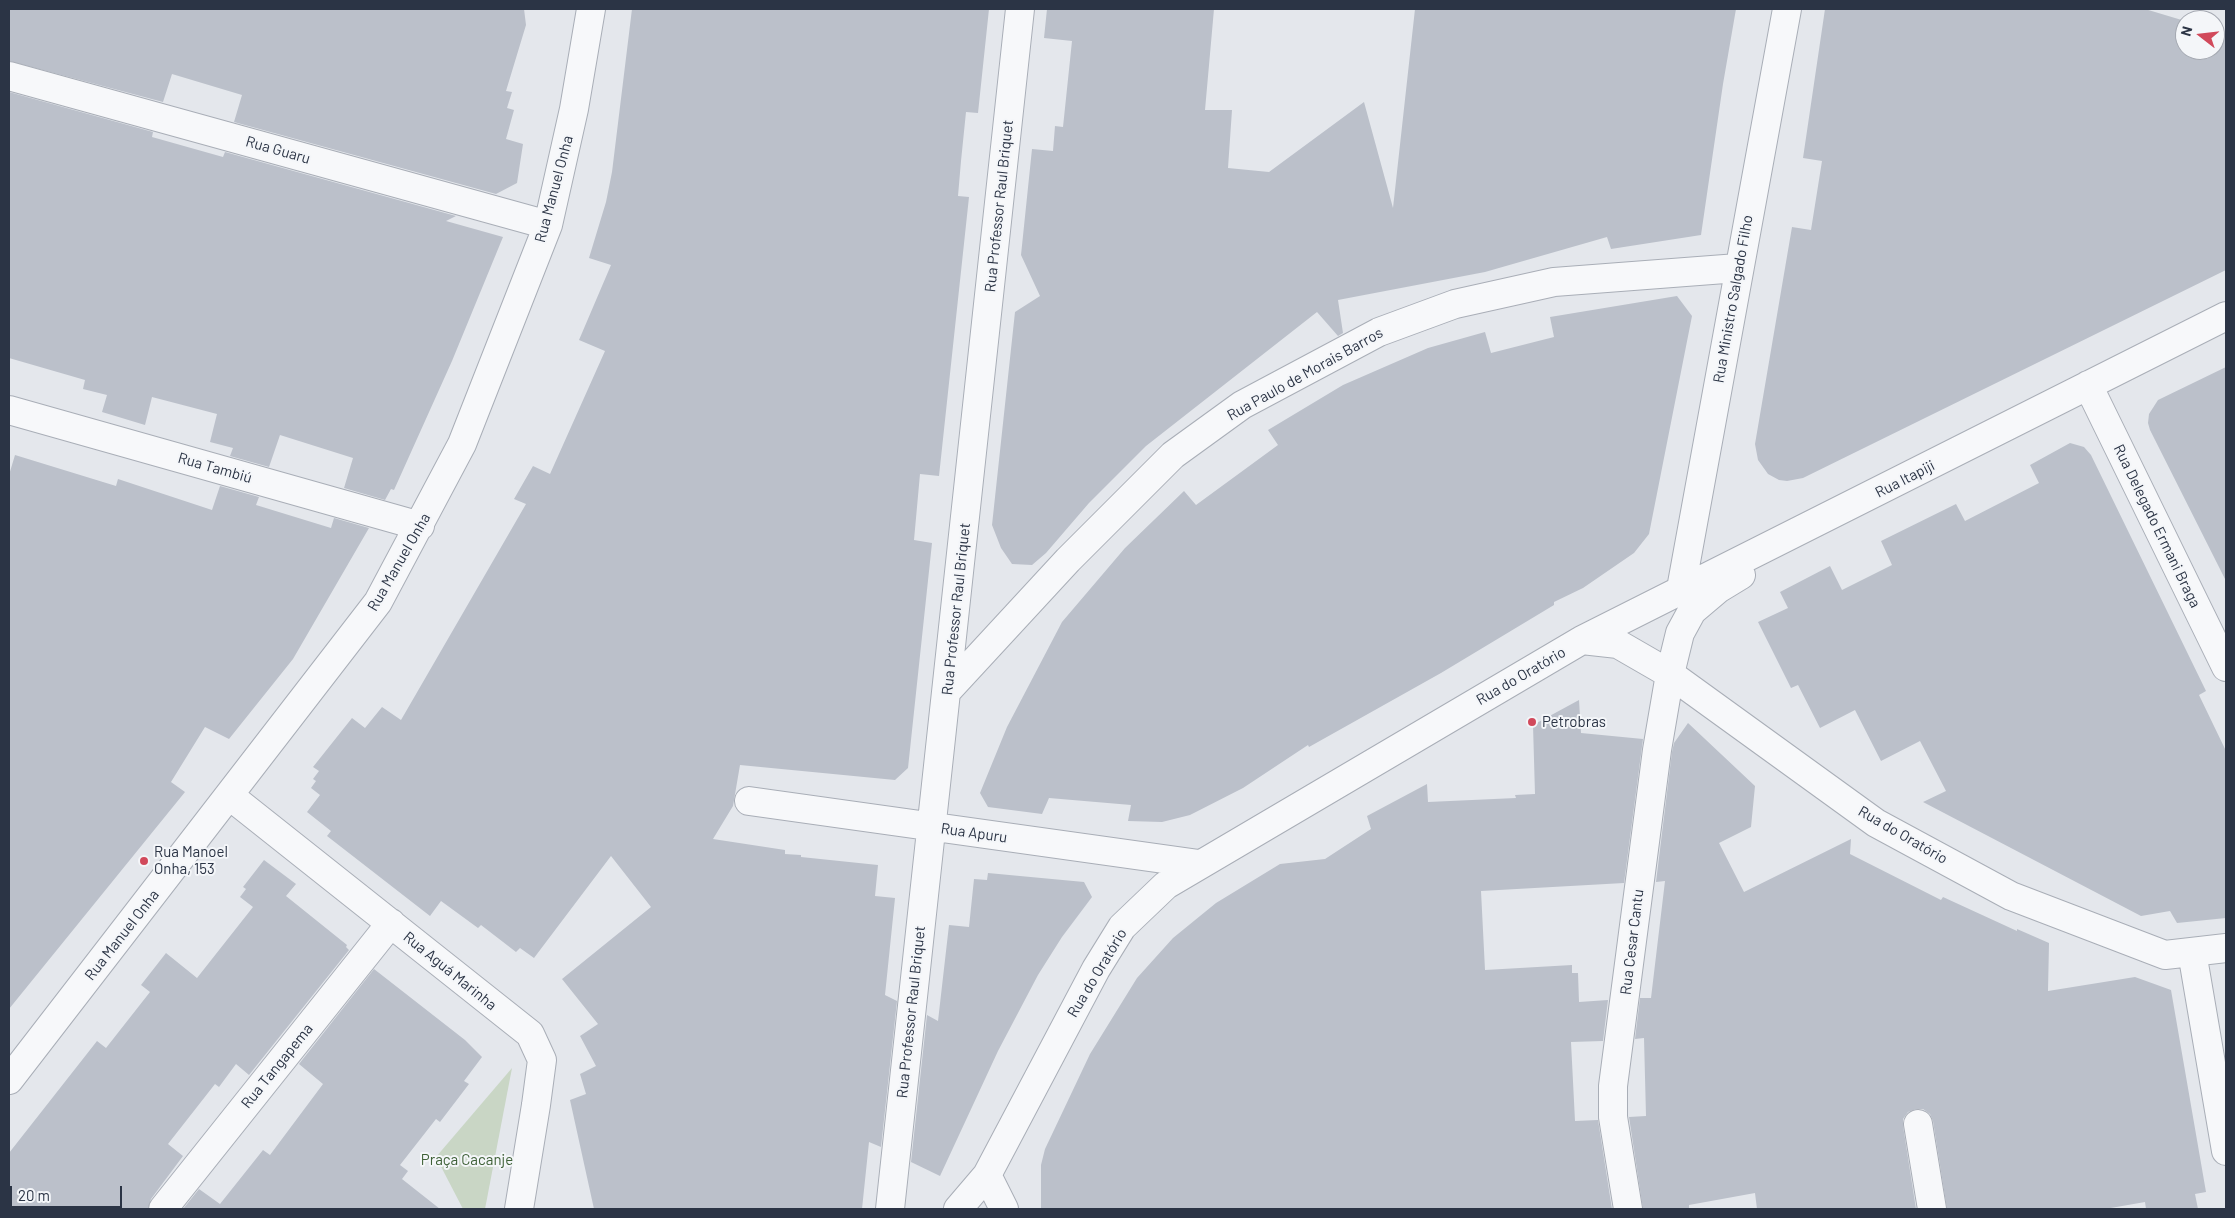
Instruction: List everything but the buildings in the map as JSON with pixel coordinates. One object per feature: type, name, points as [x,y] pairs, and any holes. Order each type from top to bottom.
[{"type":"street","name":"Rua Manuel Onha","points":[[9,1080],[378,602],[420,526],[462,444],[548,225],[574,109],[591,9]]},
{"type":"street","name":"Rua Professor Raul Briquet","points":[[890,1209],[1020,9]]},
{"type":"street","name":"Rua Ministro Salgado Filho","points":[[1681,589],[1738,268],[1787,9]]},
{"type":"street","name":"Rua Guaru","points":[[9,76],[548,225]]},
{"type":"street","name":"Rua Paulo de Morais Barros","points":[[947,691],[1068,560],[1173,455],[1242,405],[1379,332],[1455,304],[1554,282],[1738,268]]},
{"type":"street","name":"Rua Itapiji","points":[[1582,640],[2226,316]]},
{"type":"street","name":"Rua Delegado Ermani Braga","points":[[2088,385],[2226,667]]},
{"type":"street","name":"Rua Tambiú","points":[[9,410],[420,526]]},
{"type":"street","name":"Rua Cesar Cantu","points":[[1628,1209],[1613,1118],[1613,1086],[1655,760],[1670,674],[1680,633],[1692,611],[1718,589],[1839,512]]},
{"type":"street","name":"Rua do Oratório","points":[[958,1209],[987,1175],[1096,968],[1122,927],[1166,885],[1582,640],[1618,644],[1670,674],[1876,823],[2002,892],[2165,955],[2226,948]]},
{"type":"street","name":"Rua Aguá Marinha","points":[[230,796],[530,1034],[542,1060],[519,1209]]},
{"type":"street","name":"Rua Apuru","points":[[749,801],[1199,864]]},
{"type":"street","name":"Rua Tangapema","points":[[162,1209],[391,924]]},
{"type":"street","points":[[2192,952],[2226,1151]]},
{"type":"street","points":[[1918,1124],[1932,1209]]},
{"type":"street","points":[[987,1175],[1004,1209]]},
{"type":"green space","name":"Praça Cacanje","points":[[512,1068],[485,1209],[463,1209],[436,1157]]},
{"type":"place","name":"Petrobras","points":[[1532,722]]},
{"type":"place","name":"Rua Manoel Onha, 153","points":[[144,861]]}]
